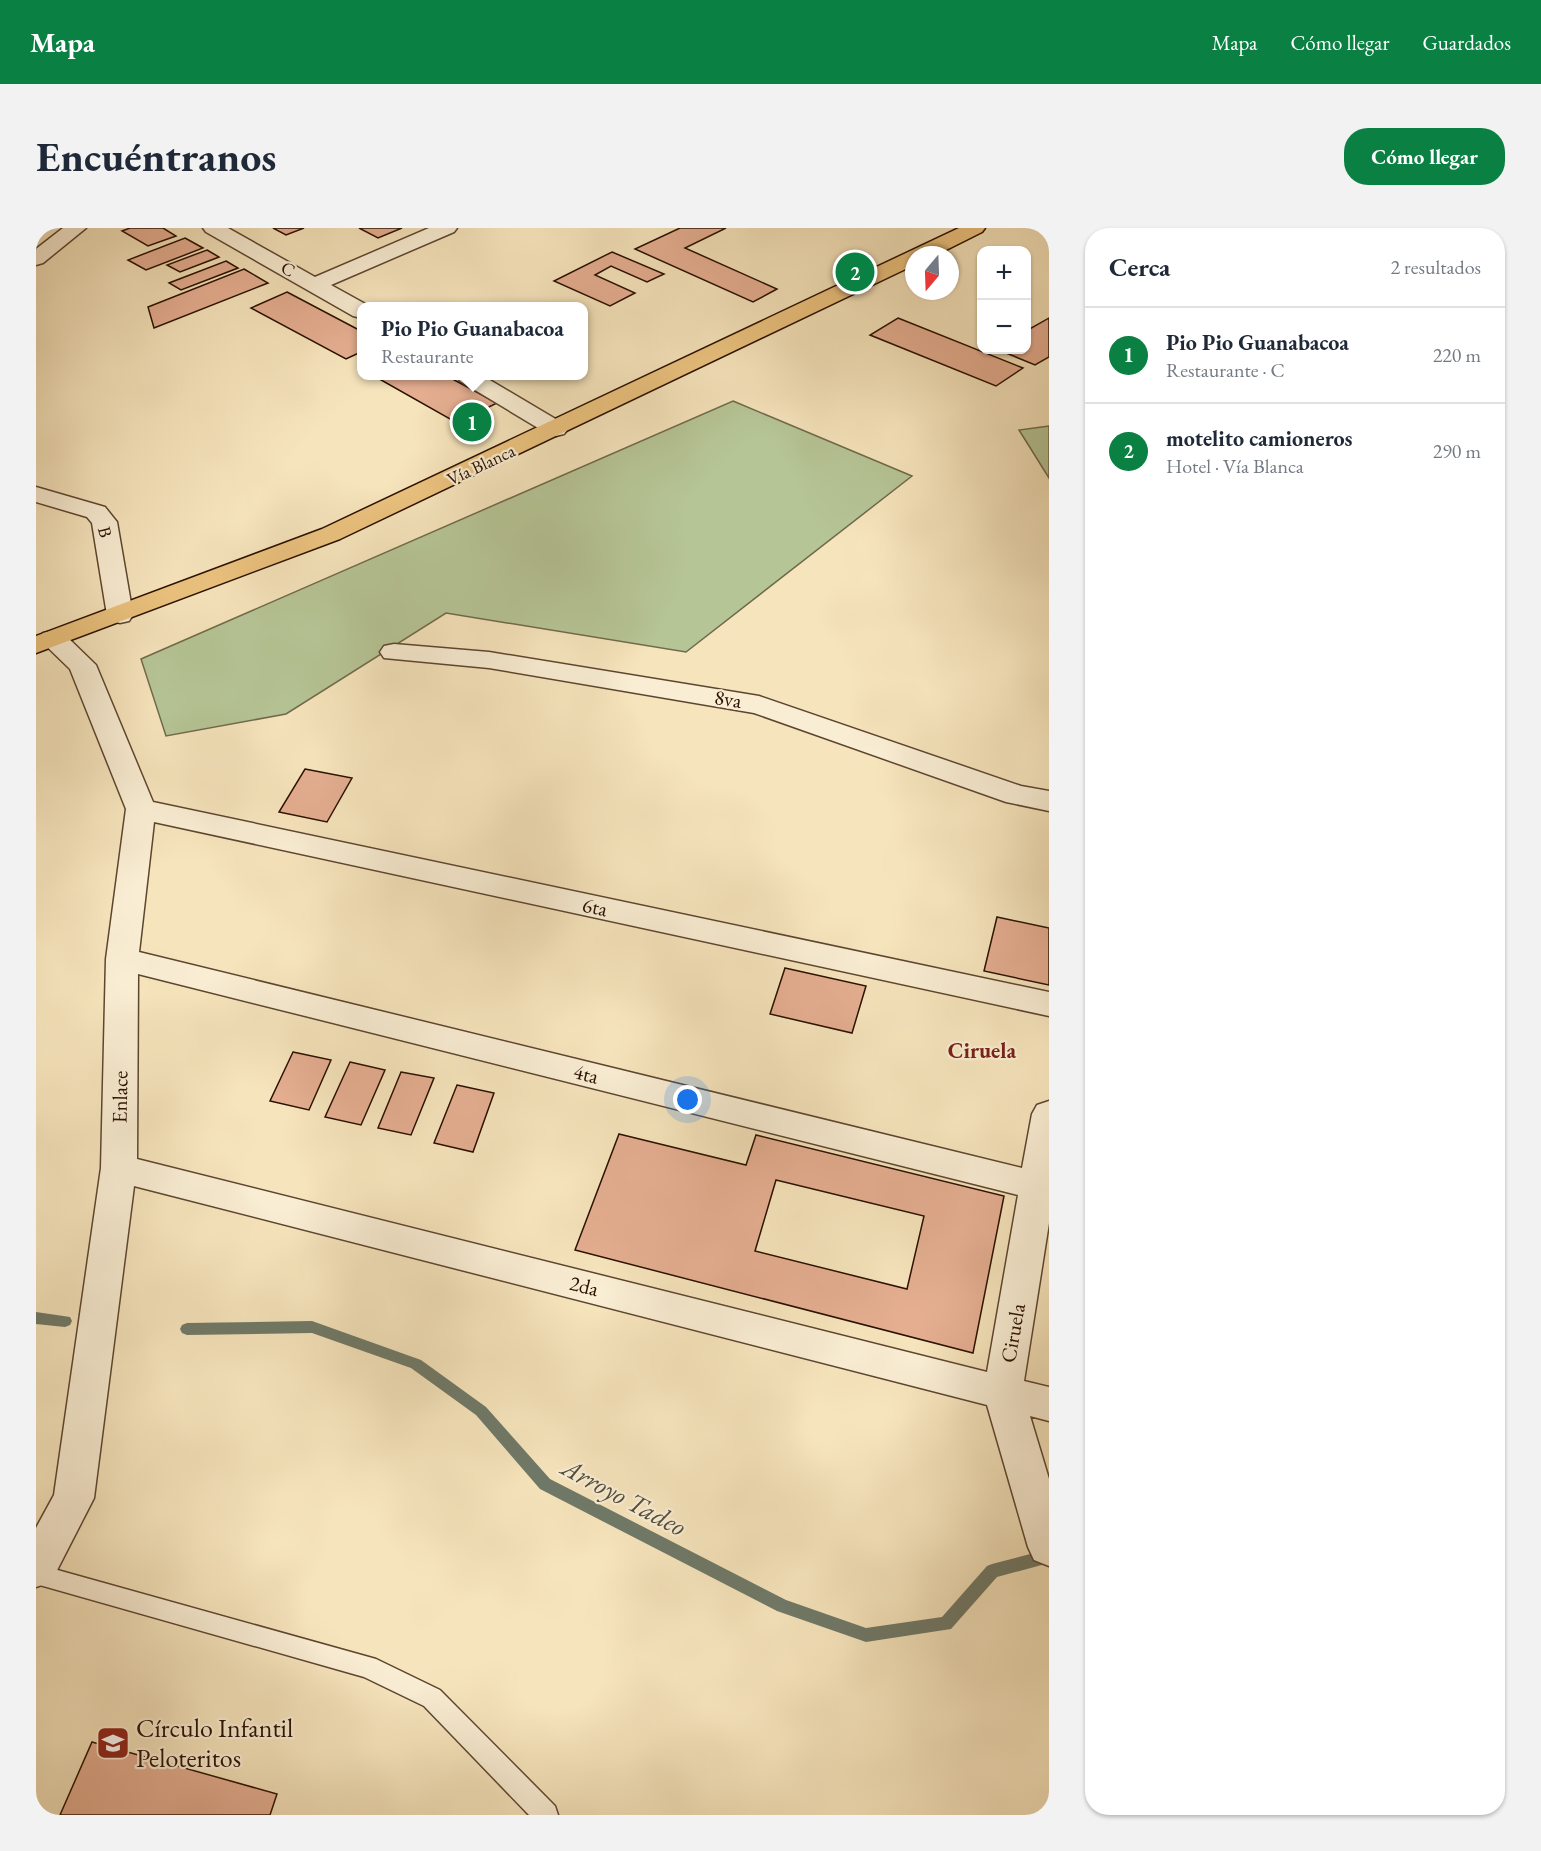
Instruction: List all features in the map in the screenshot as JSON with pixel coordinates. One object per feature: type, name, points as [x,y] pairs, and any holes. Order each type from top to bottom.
[{"type":"main road","points":[[938,246],[975,228]]},
{"type":"main road","name":"Vía Blanca","points":[[44,642],[332,534],[905,261]]},
{"type":"street","points":[[36,259],[76,228]]},
{"type":"street","name":"C","points":[[213,228],[357,309]]},
{"type":"street","points":[[316,284],[447,228]]},
{"type":"street","points":[[476,380],[556,429]]},
{"type":"street","name":"B","points":[[36,494],[96,512],[104,522],[120,615]]},
{"type":"street","name":"Enlace","points":[[36,1568],[74,1498],[119,1168],[122,959],[141,809],[82,665],[44,642]]},
{"type":"street","name":"8va","points":[[394,652],[489,660],[759,705],[1016,795],[1049,801]]},
{"type":"street","name":"6ta","points":[[141,809],[1049,1004]]},
{"type":"street","name":"4ta","points":[[122,959],[1043,1187]]},
{"type":"street","name":"Ciruela","points":[[1049,1113],[1043,1187],[1002,1392],[1049,1547]]},
{"type":"street","name":"2da","points":[[119,1168],[1049,1404]]},
{"type":"lane","points":[[36,1574],[368,1667],[432,1698],[546,1815]]},
{"type":"green space","points":[[733,401],[912,476],[686,652],[446,613],[286,714],[166,736],[141,659]]},
{"type":"green space","points":[[1049,426],[1049,478],[1019,430]]},
{"type":"building","points":[[130,228],[163,228],[176,236],[148,246],[122,231]]},
{"type":"building","points":[[273,228],[304,228],[286,235]]},
{"type":"building","points":[[359,228],[402,228],[378,238]]},
{"type":"building","points":[[680,228],[726,228],[685,248],[777,289],[753,302],[635,249]]},
{"type":"building","points":[[185,238],[203,248],[146,270],[128,260]]},
{"type":"building","points":[[207,250],[219,257],[180,272],[167,265]]},
{"type":"building","points":[[612,252],[664,274],[647,282],[611,266],[595,275],[635,293],[610,306],[554,281]]},
{"type":"building","points":[[226,261],[238,268],[181,290],[169,283]]},
{"type":"building","points":[[244,269],[268,283],[154,328],[148,307]]},
{"type":"building","points":[[287,292],[357,329],[357,354],[346,359],[251,308]]},
{"type":"building","points":[[898,318],[977,350],[977,354],[988,354],[1023,368],[996,386],[870,335]]},
{"type":"building","points":[[1049,318],[1049,357],[1035,365],[1009,354],[1031,354],[1031,328]]},
{"type":"building","points":[[381,380],[454,380],[497,403],[457,423]]},
{"type":"building","points":[[305,769],[352,778],[327,822],[279,812]]},
{"type":"building","points":[[997,917],[1049,928],[1049,985],[984,971]]},
{"type":"building","points":[[785,968],[866,986],[852,1033],[770,1014]]},
{"type":"building","points":[[293,1052],[331,1060],[309,1110],[270,1101]]},
{"type":"building","points":[[350,1062],[385,1070],[361,1125],[325,1117]]},
{"type":"building","points":[[401,1072],[434,1078],[411,1135],[378,1128]]},
{"type":"building","points":[[457,1085],[494,1093],[473,1152],[434,1143]]},
{"type":"building","points":[[619,1134],[746,1165],[756,1135],[1004,1196],[973,1353],[575,1250]],"holes":[[[776,1180],[924,1216],[907,1289],[755,1251]]]},
{"type":"building","points":[[92,1742],[277,1794],[270,1815],[60,1815]]},
{"type":"waterway","name":"Arroyo Tadeo","points":[[36,1318],[65,1321]]},
{"type":"waterway","name":"Arroyo Tadeo","points":[[187,1329],[312,1327],[416,1364],[481,1411],[545,1484],[782,1606],[866,1635],[946,1624],[992,1571],[1049,1556]]},
{"type":"place","name":"motelito camioneros","points":[[855,272]]},
{"type":"place","name":"Pio Pio Guanabacoa","points":[[472,422]]},
{"type":"place","name":"Círculo Infantil Peloteritos","points":[[113,1743]]},
{"type":"district","name":"Ciruela","points":[[982,1050]]}]
